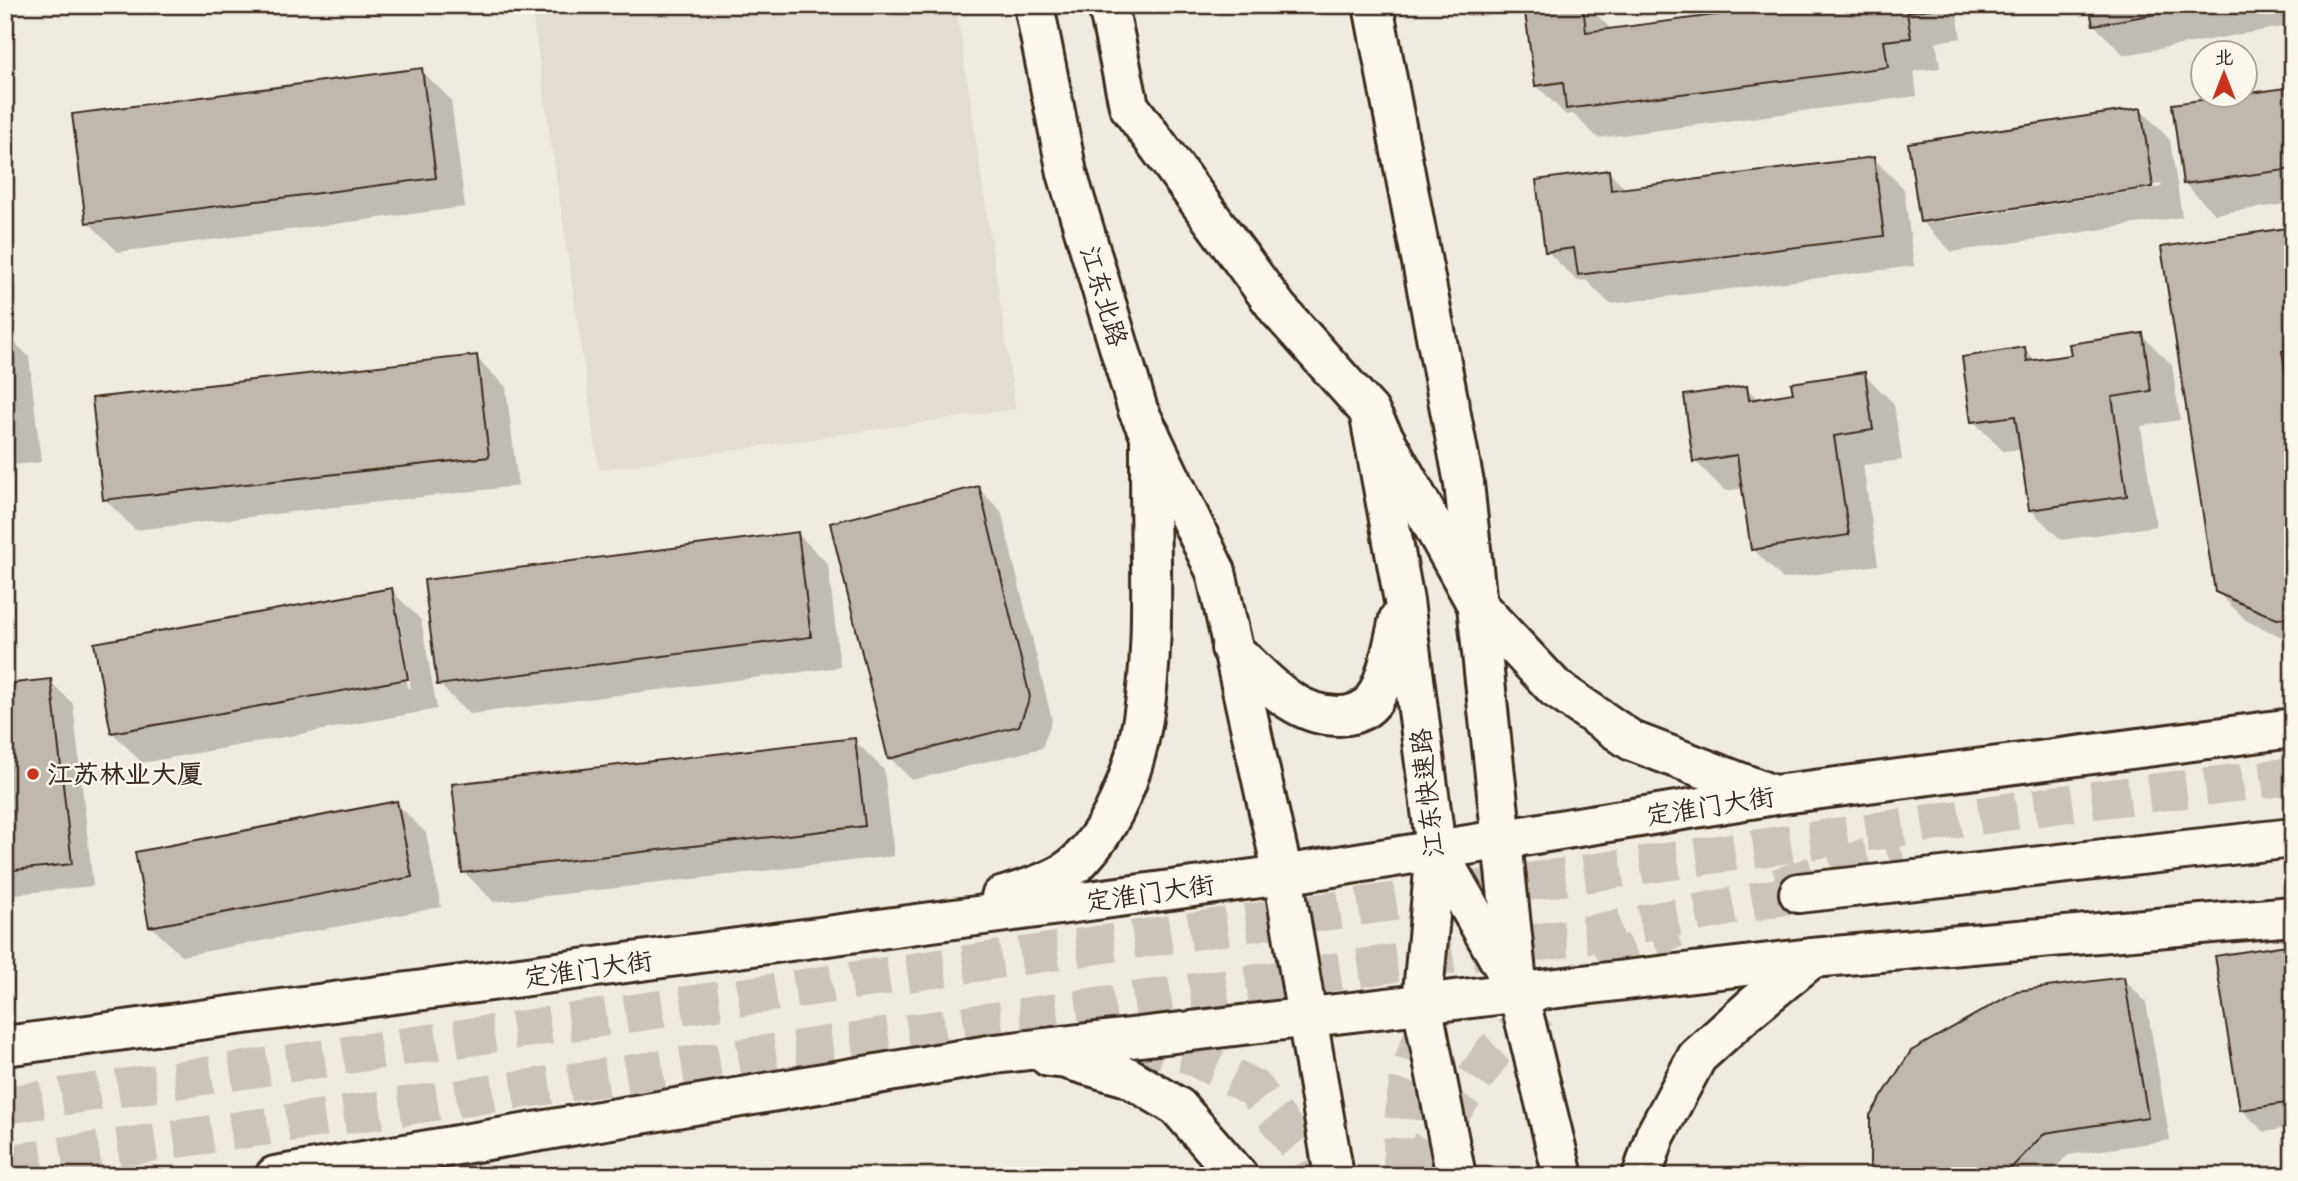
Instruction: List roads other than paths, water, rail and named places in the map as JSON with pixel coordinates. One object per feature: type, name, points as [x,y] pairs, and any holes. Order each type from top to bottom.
[{"type":"main road","name":"江东北路","points":[[1034,5],[1067,173],[1138,410],[1216,572],[1231,648]]},
{"type":"main road","points":[[1108,5],[1129,106],[1278,309],[1369,411],[1477,605],[1555,688],[1633,741],[1775,796]]},
{"type":"main road","points":[[1373,5],[1464,483],[1518,992],[1563,1176]]},
{"type":"main road","name":"江东快速路","points":[[1369,411],[1404,601],[1436,849],[1422,1004],[1456,1176]]},
{"type":"main road","points":[[901,927],[1042,885],[1082,860],[1115,811],[1137,749],[1147,695],[1151,625],[1150,434]]},
{"type":"main road","points":[[1231,648],[1290,702],[1309,713],[1347,716],[1366,708],[1376,697],[1404,601]]},
{"type":"main road","points":[[1231,648],[1283,875],[1335,1176]]},
{"type":"main road","name":"定淮门大街","points":[[5,1046],[1283,875],[1775,796],[2293,728]]},
{"type":"main road","points":[[1799,893],[2293,838]]},
{"type":"main road","points":[[1436,849],[1518,992]]},
{"type":"main road","points":[[275,1176],[995,1054],[1812,958],[2293,916]]},
{"type":"main road","points":[[1642,1176],[1655,1136],[1697,1057],[1812,958]]},
{"type":"main road","points":[[995,1054],[1066,1059],[1128,1077],[1178,1107],[1238,1176]]},
{"type":"tunnel","points":[[5,1105],[2061,804],[2293,776]]},
{"type":"tunnel","points":[[1778,887],[1900,846]]},
{"type":"tunnel","points":[[5,1164],[1575,937],[1799,893]]},
{"type":"tunnel","points":[[1416,1176],[1433,1139],[1493,1052],[1561,991],[1674,929]]},
{"type":"tunnel","points":[[1403,1176],[1404,1114],[1411,1071],[1417,1051],[1435,1016]]},
{"type":"tunnel","points":[[1125,1044],[1188,1054],[1255,1089],[1306,1157],[1314,1176]]},
{"type":"place","name":"江苏林业大厦","points":[[33,774]]}]
